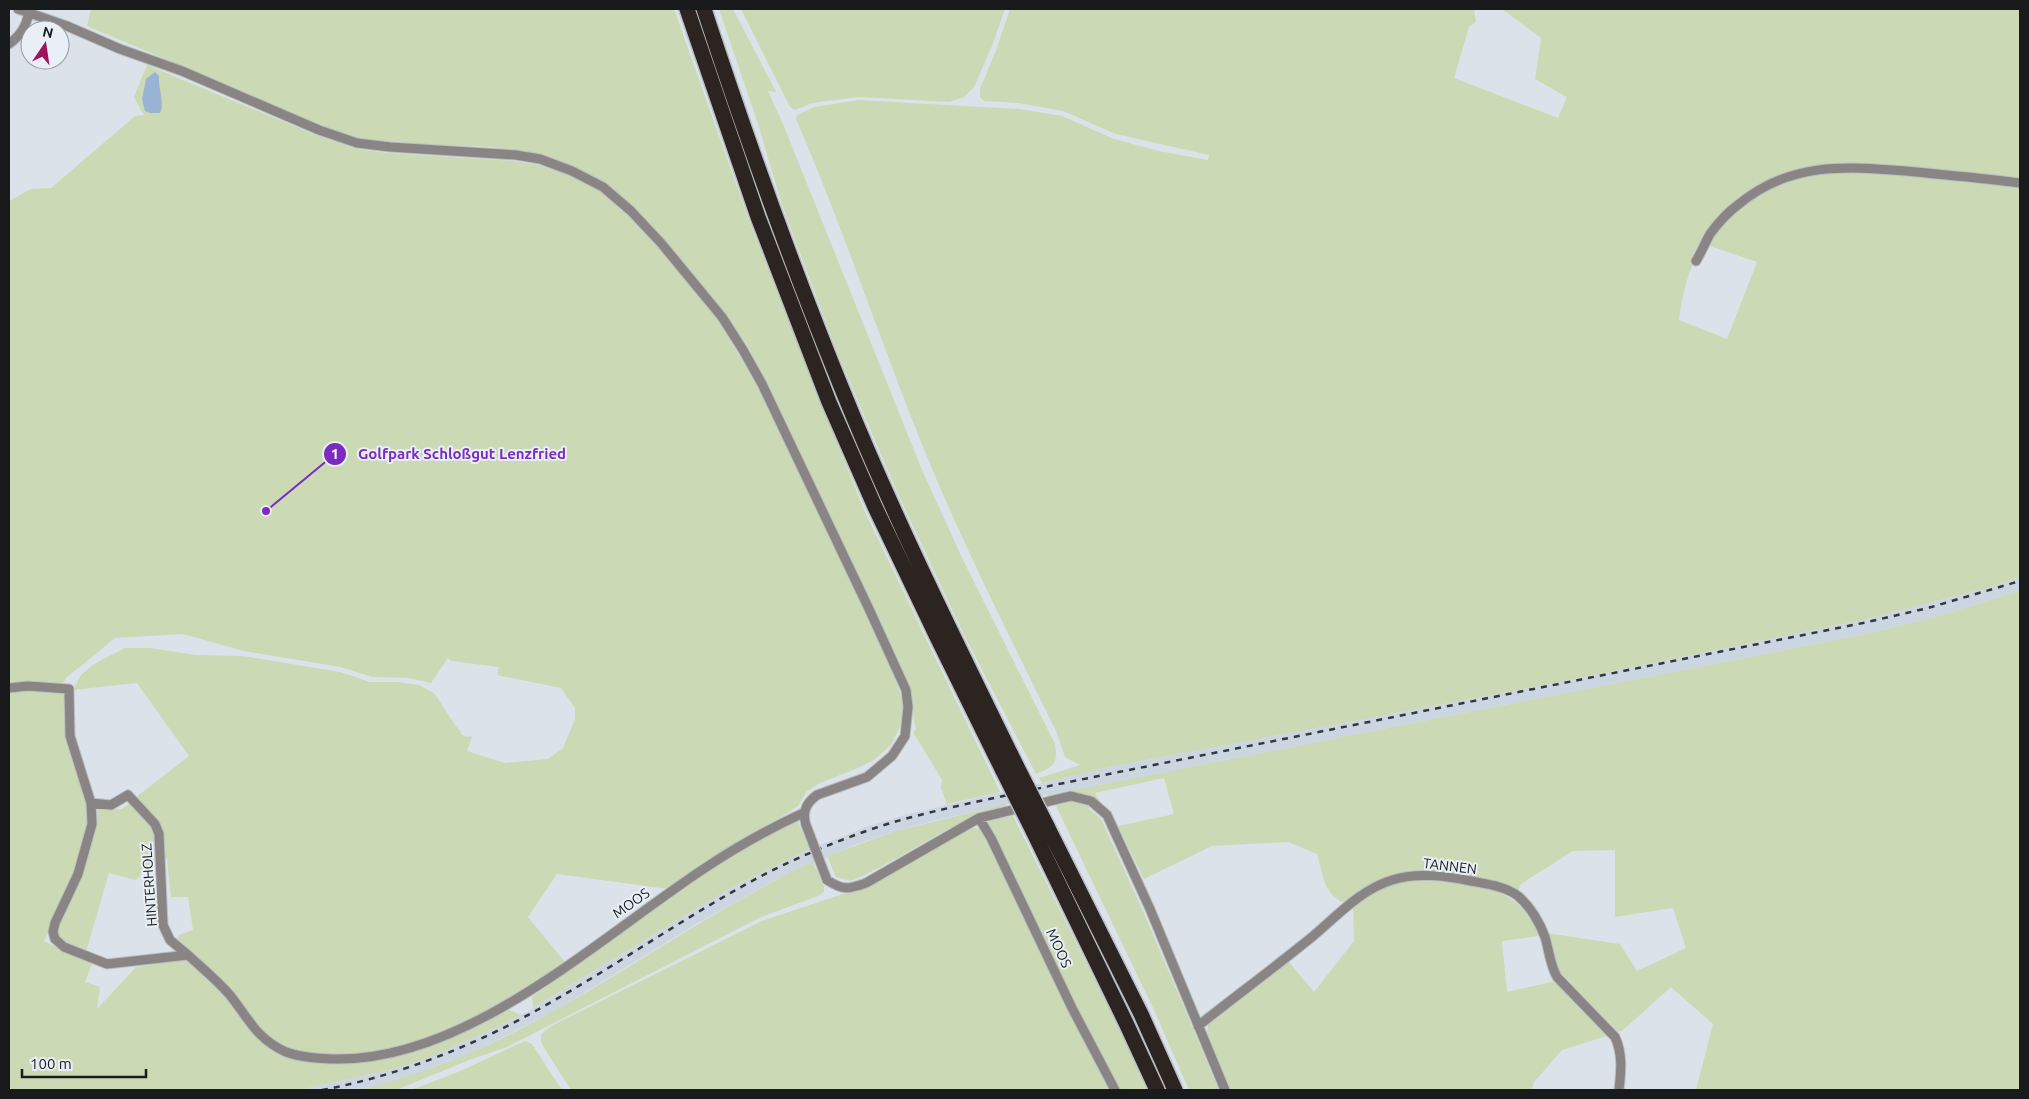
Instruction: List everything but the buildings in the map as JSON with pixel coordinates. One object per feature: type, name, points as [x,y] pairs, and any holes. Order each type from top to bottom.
[{"type":"highway","points":[[687,9],[758,217],[828,402],[924,611],[1010,769],[1047,826],[1123,978],[1175,1090]]},
{"type":"highway","points":[[704,9],[773,211],[842,389],[1010,769],[1032,832],[1126,1022],[1157,1090]]},
{"type":"street","points":[[18,9],[182,71],[319,130],[357,143],[390,147],[491,152],[540,159],[572,171],[603,187],[631,211],[661,243],[722,317],[743,350],[762,384],[906,690],[908,707],[905,736],[892,756],[867,777],[816,795],[810,800],[804,813],[806,825],[827,880],[837,886],[848,889],[866,883],[979,818],[1071,796],[1091,801],[1107,815],[1150,908],[1225,1090]]},
{"type":"street","points":[[9,44],[21,33],[26,25],[29,12]]},
{"type":"street","points":[[1696,262],[1710,234],[1729,212],[1753,192],[1774,181],[1800,172],[1822,168],[1853,168],[1973,177],[2020,183]]},
{"type":"street","points":[[9,688],[28,686],[70,690],[70,736],[91,803],[90,833],[78,874],[53,932],[55,939],[64,947],[107,964],[188,955]]},
{"type":"street","name":"HINTERHOLZ","points":[[91,803],[111,805],[128,795],[155,824],[159,834],[163,925],[170,940],[188,955]]},
{"type":"street","name":"MOOS","points":[[188,955],[228,992],[252,1028],[271,1044],[300,1056],[330,1059],[363,1059],[427,1044],[496,1012],[555,974],[709,865],[786,820],[804,813]]},
{"type":"street","name":"MOOS","points":[[979,818],[991,838],[1072,1008],[1115,1090]]},
{"type":"street","name":"TANNEN","points":[[1198,1026],[1313,936],[1356,899],[1375,887],[1393,880],[1414,876],[1460,879],[1496,886],[1517,896],[1534,915],[1544,936],[1557,977],[1616,1037],[1621,1058],[1619,1090]]},
{"type":"shaded area","points":[[2020,577],[2020,591],[1932,618],[1866,634],[1057,793],[896,831],[855,845],[773,881],[698,923],[556,1010],[469,1054],[402,1079],[360,1090],[299,1090],[398,1068],[493,1029],[527,1012],[729,889],[810,849],[869,826],[908,814],[1115,766],[1539,686],[1863,620],[1991,587]]},
{"type":"green space","points":[[91,9],[674,9],[750,223],[864,510],[1000,792],[947,804],[941,788],[942,780],[913,732],[916,729],[911,692],[899,661],[767,382],[747,345],[725,314],[664,239],[635,208],[606,184],[574,166],[541,154],[491,147],[390,143],[358,138],[321,125],[87,26]]},
{"type":"green space","points":[[719,9],[733,9],[776,92],[768,91],[922,470],[964,562],[1055,744],[1055,760],[1051,767],[1042,772],[1036,774],[963,633],[898,494],[837,352],[782,205],[758,124]]},
{"type":"green space","points":[[741,9],[1005,9],[992,46],[974,87],[964,97],[949,102],[859,97],[812,103],[795,110],[790,107]]},
{"type":"green space","points":[[1010,9],[1474,9],[1476,22],[1469,27],[1454,78],[1558,118],[1567,97],[1535,79],[1541,38],[1502,9],[2020,9],[2020,180],[1838,164],[1810,167],[1766,180],[1747,191],[1726,209],[1706,237],[1697,253],[1685,286],[1679,320],[1727,339],[1757,262],[1707,245],[1730,214],[1754,194],[1800,175],[1852,170],[2020,186],[2020,577],[1991,587],[1863,620],[1539,686],[1115,766],[1042,783],[1039,778],[1080,765],[1065,757],[1056,731],[991,599],[930,464],[796,119],[797,115],[814,107],[859,100],[1019,109],[1062,116],[1114,139],[1159,151],[1208,160],[1209,155],[1116,134],[1063,111],[1018,103],[984,101],[980,97],[980,89],[997,48]]},
{"type":"green space","points":[[147,65],[316,135],[356,149],[388,153],[515,161],[539,165],[570,176],[601,191],[629,214],[657,245],[718,320],[758,387],[889,663],[900,692],[903,707],[900,727],[891,745],[874,760],[820,783],[806,792],[798,806],[668,889],[557,874],[528,917],[565,962],[554,971],[491,1010],[425,1042],[362,1058],[331,1057],[287,1049],[264,1035],[177,939],[179,935],[193,930],[188,897],[171,897],[167,859],[164,858],[162,833],[135,798],[189,756],[137,683],[73,690],[81,675],[94,664],[125,648],[150,648],[196,655],[243,656],[340,672],[370,682],[398,682],[419,685],[435,694],[461,734],[472,737],[467,751],[505,763],[548,759],[563,748],[575,719],[575,708],[561,688],[497,675],[499,667],[451,661],[448,658],[431,683],[409,678],[372,677],[341,667],[244,651],[183,634],[115,638],[66,678],[58,691],[67,696],[67,736],[87,803],[88,825],[75,872],[44,941],[92,964],[85,982],[100,987],[97,1009],[136,967],[186,960],[220,991],[260,1040],[290,1056],[321,1063],[353,1064],[417,1049],[507,1009],[521,1015],[430,1057],[398,1068],[299,1090],[9,1090],[9,691],[47,683],[9,685],[9,201],[31,189],[51,188],[135,116],[144,115],[134,97]]},
{"type":"green space","points":[[2020,591],[2020,1090],[1696,1090],[1713,1024],[1671,987],[1622,1031],[1618,1032],[1558,970],[1547,933],[1620,944],[1637,971],[1686,948],[1673,908],[1615,917],[1615,850],[1573,851],[1521,884],[1518,891],[1413,872],[1347,903],[1333,896],[1329,891],[1317,854],[1288,842],[1212,846],[1144,879],[1118,826],[1174,814],[1164,778],[1095,793],[1100,801],[1088,808],[1101,819],[1143,911],[1219,1090],[1189,1090],[1155,1012],[1056,806],[1047,795],[1866,634],[1932,618]]},
{"type":"green space","points":[[131,802],[152,827],[156,835],[156,857],[136,880],[109,873],[86,952],[72,948],[61,940],[57,931],[94,810],[122,809]]},
{"type":"green space","points":[[1005,804],[1007,806],[986,812],[947,830],[890,862],[851,881],[836,877],[827,856],[896,831]]},
{"type":"green space","points":[[1013,816],[1117,1024],[1147,1090],[1119,1090],[1074,1006],[988,826],[988,820]]},
{"type":"green space","points":[[797,821],[799,824],[810,849],[729,889],[533,1008],[532,997],[711,870],[782,825]]},
{"type":"green space","points":[[971,827],[982,830],[988,839],[1112,1090],[571,1090],[543,1046],[541,1034],[553,1025],[762,921],[867,886]]},
{"type":"green space","points":[[813,862],[824,886],[824,892],[818,896],[761,917],[507,1047],[396,1090],[360,1090],[432,1068],[467,1054],[542,1018],[733,903]]},
{"type":"green space","points":[[1414,879],[1446,880],[1478,885],[1507,897],[1520,906],[1532,920],[1539,936],[1502,941],[1507,992],[1556,981],[1610,1035],[1562,1050],[1534,1082],[1532,1090],[1231,1090],[1207,1034],[1208,1024],[1253,986],[1288,961],[1314,992],[1354,941],[1353,904],[1394,882]]},
{"type":"green space","points":[[525,1041],[532,1044],[562,1090],[411,1090],[458,1072]]},
{"type":"water","points":[[155,72],[159,76],[162,100],[161,109],[160,113],[150,113],[145,111],[142,99],[146,79]]},
{"type":"railway","points":[[322,1090],[388,1074],[493,1033],[563,995],[698,912],[767,873],[829,845],[894,822],[1054,785],[1863,623],[1928,608],[2020,581]]},
{"type":"place","name":"Golfpark Schloßgut Lenzfried","points":[[266,511]]}]
